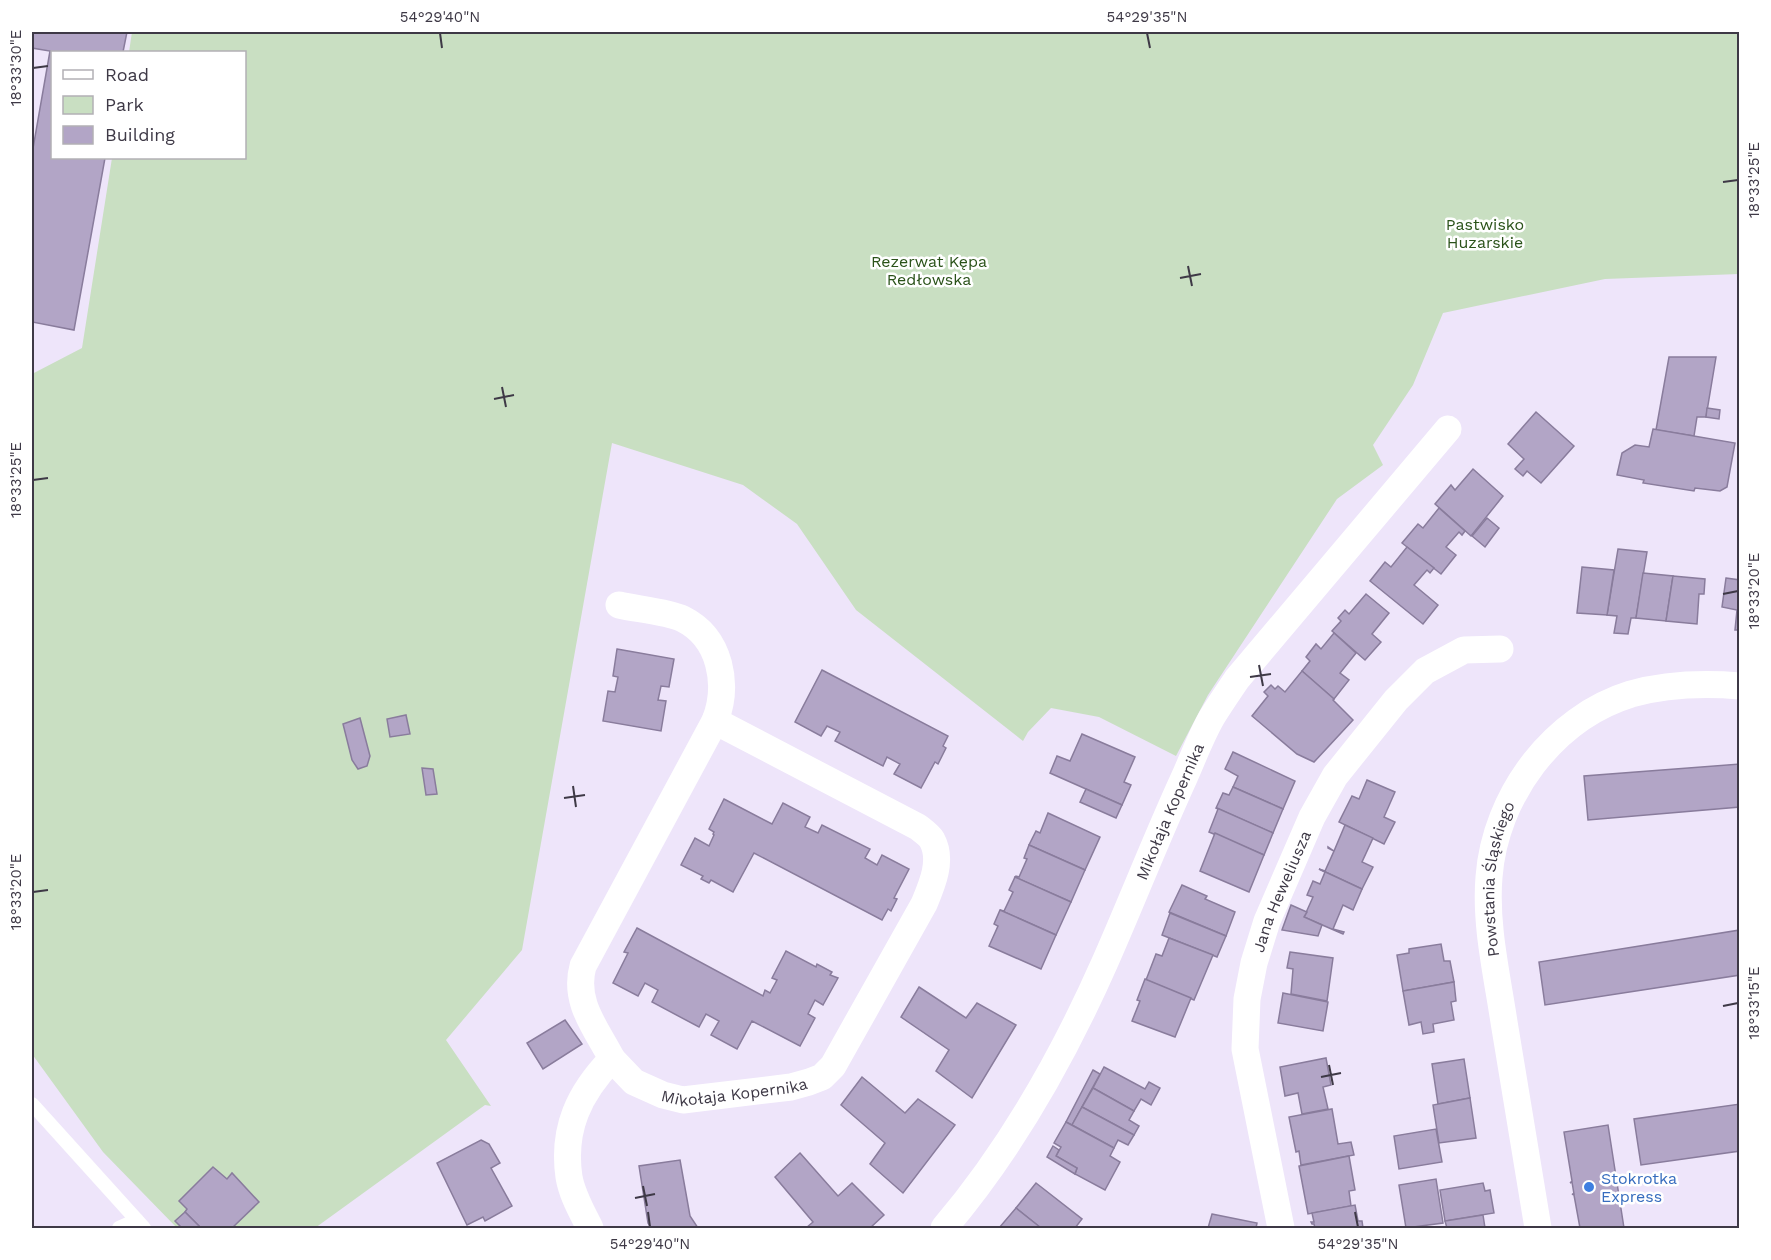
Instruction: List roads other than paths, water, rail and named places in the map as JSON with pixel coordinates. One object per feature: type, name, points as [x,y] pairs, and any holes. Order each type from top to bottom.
[{"type":"street","name":"Mikołaja Kopernika","points":[[944,1228],[1006,1148],[1029,1111],[1062,1049],[1104,963],[1212,717],[1237,679],[1448,429]]},
{"type":"street","name":"Mikołaja Kopernika","points":[[619,605],[681,618],[698,628],[712,646],[720,667],[722,690],[720,709],[715,721],[583,966],[580,978],[580,996],[612,1059],[634,1082],[663,1095],[683,1100],[791,1087],[810,1083],[822,1077],[832,1066],[924,904],[933,881],[936,863],[935,849],[931,839],[918,827],[715,721]]},
{"type":"street","name":"Jana Heweliusza","points":[[1281,1228],[1245,1049],[1247,999],[1254,963],[1267,921],[1312,817],[1335,776],[1396,700],[1425,671],[1464,650],[1500,649]]},
{"type":"street","name":"Powstania Śląskiego","points":[[1538,1228],[1491,938],[1489,878],[1495,839],[1510,798],[1534,763],[1562,732],[1603,705],[1631,694],[1666,687],[1701,683],[1740,686]]},
{"type":"street","points":[[590,1228],[575,1197],[569,1177],[571,1131],[576,1107],[586,1090],[612,1059]]},
{"type":"lane","points":[[32,1104],[141,1224]]},
{"type":"lane","points":[[119,1228],[141,1224]]},
{"type":"place","name":"Stokrotka Express","points":[[1589,1187]]},
{"type":"park label","name":"Pastwisko Huzarskie","points":[[1485,233]]},
{"type":"park label","name":"Rezerwat Kępa Redłowska","points":[[929,270]]}]
